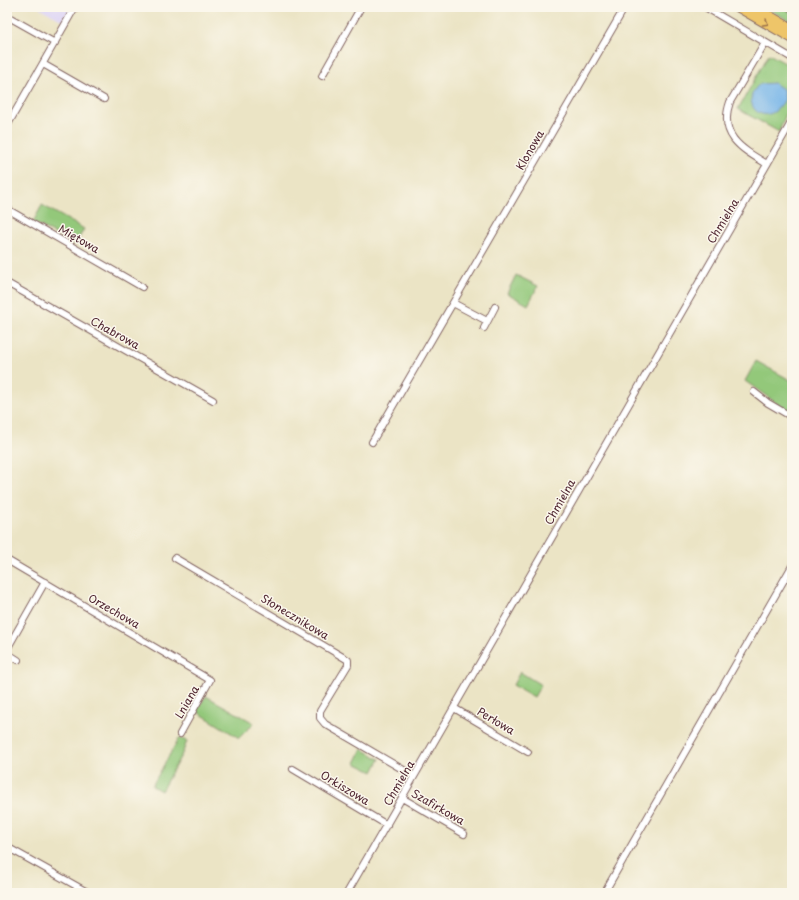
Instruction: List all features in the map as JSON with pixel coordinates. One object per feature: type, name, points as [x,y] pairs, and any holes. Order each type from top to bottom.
[{"type":"highway","points":[[738,7],[792,38]]},
{"type":"highway","points":[[754,7],[792,29]]},
{"type":"street","points":[[7,126],[75,7]]},
{"type":"street","points":[[322,76],[362,7]]},
{"type":"street","name":"Klonowa","points":[[372,442],[625,7]]},
{"type":"street","points":[[705,7],[792,58]]},
{"type":"street","points":[[788,7],[792,9]]},
{"type":"street","points":[[7,16],[55,43]]},
{"type":"street","points":[[765,43],[730,102],[726,122],[730,134],[739,146],[768,164]]},
{"type":"street","points":[[43,64],[104,100]]},
{"type":"street","name":"Chmielna","points":[[347,893],[792,121]]},
{"type":"street","name":"Miętowa","points":[[7,209],[142,287]]},
{"type":"street","name":"Chabrowa","points":[[7,283],[213,400]]},
{"type":"street","points":[[453,303],[487,321]]},
{"type":"street","points":[[484,328],[495,308]]},
{"type":"street","points":[[754,392],[768,403],[792,417]]},
{"type":"street","name":"Słonecznikowa","points":[[175,558],[348,660],[348,665],[320,711],[320,718],[325,724],[414,776]]},
{"type":"street","name":"Orzechowa","points":[[7,560],[210,680]]},
{"type":"street","points":[[604,893],[792,566]]},
{"type":"street","points":[[7,649],[45,582]]},
{"type":"street","points":[[7,653],[18,660]]},
{"type":"street","name":"Lniana","points":[[180,734],[210,680]]},
{"type":"street","name":"Perłowa","points":[[454,708],[528,752]]},
{"type":"street","name":"Orkiszowa","points":[[293,769],[387,825]]},
{"type":"street","name":"Szafirkowa","points":[[402,798],[464,834]]},
{"type":"street","points":[[7,847],[89,893]]},
{"type":"shaded area","points":[[38,7],[72,7],[63,21]]},
{"type":"green space","points":[[764,7],[784,7],[792,12],[792,22]]},
{"type":"green space","points":[[769,54],[792,67],[792,99],[779,132],[738,109]]},
{"type":"green space","points":[[42,205],[84,229],[75,245],[33,222]]},
{"type":"green space","points":[[516,275],[538,286],[528,305],[507,293]]},
{"type":"green space","points":[[756,361],[792,381],[792,414],[745,381]]},
{"type":"green space","points":[[520,672],[541,685],[534,697],[513,685]]},
{"type":"green space","points":[[206,696],[254,723],[239,738],[196,711]]},
{"type":"green space","points":[[179,738],[187,741],[183,752],[161,791],[152,786]]},
{"type":"green space","points":[[362,749],[380,759],[373,772],[355,763]]},
{"type":"water","points":[[774,83],[783,89],[785,99],[778,109],[770,114],[763,114],[757,111],[753,106],[751,99],[753,91],[760,84]]}]
